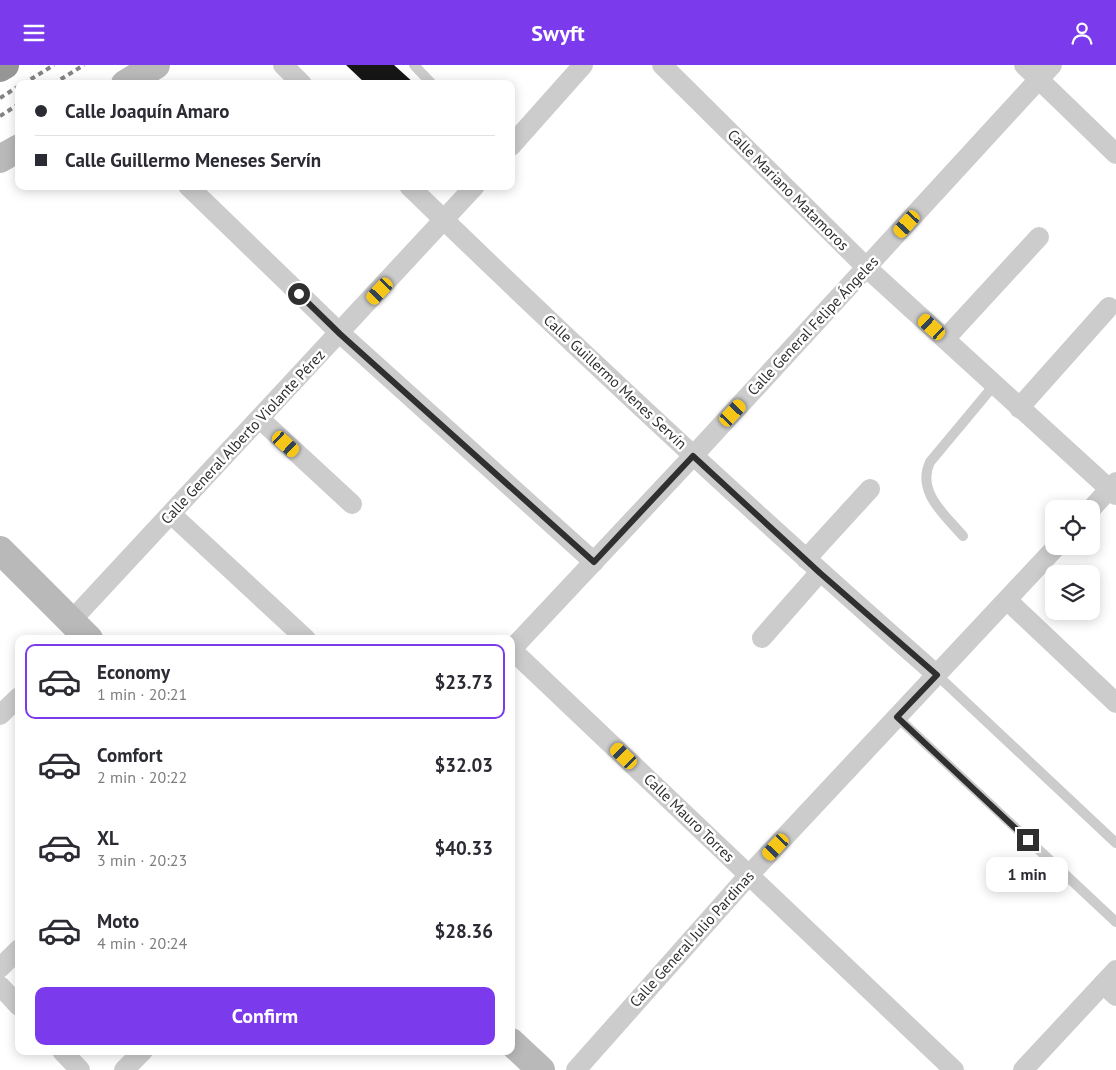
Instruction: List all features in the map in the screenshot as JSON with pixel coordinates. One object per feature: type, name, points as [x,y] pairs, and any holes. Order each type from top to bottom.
[{"type":"highway","points":[[0,69],[5,65]]},
{"type":"main road","points":[[132,80],[156,65]]},
{"type":"main road","points":[[0,159],[15,150]]},
{"type":"main road","points":[[0,550],[80,633]]},
{"type":"main road","points":[[515,1046],[541,1070]]},
{"type":"street","points":[[283,65],[298,80]]},
{"type":"street","points":[[515,142],[583,65]]},
{"type":"street","name":"Calle Mariano Matamoros","points":[[662,65],[867,268],[1019,408],[1114,489]]},
{"type":"street","points":[[1024,65],[1045,72],[1116,154]]},
{"type":"street","name":"Calle General Felipe Ángeles","points":[[515,647],[867,268],[1045,72]]},
{"type":"street","points":[[192,190],[340,334],[594,562]]},
{"type":"street","name":"Calle Guillermo Menes Servín","points":[[413,190],[693,456],[820,573],[937,675]]},
{"type":"street","name":"Calle General Alberto Violante Pérez","points":[[80,633],[171,514],[472,190]]},
{"type":"street","points":[[945,339],[1039,237]]},
{"type":"street","points":[[1019,408],[1109,307]]},
{"type":"street","points":[[260,419],[352,504]]},
{"type":"street","points":[[806,559],[870,489]]},
{"type":"street","points":[[1100,501],[1114,489]]},
{"type":"street","points":[[171,514],[302,635]]},
{"type":"street","name":"Calle General Julio Pardinas","points":[[576,1070],[749,875],[1049,555]]},
{"type":"street","points":[[762,638],[820,573]]},
{"type":"street","points":[[1007,600],[1116,703]]},
{"type":"street","name":"Calle Mauro Torres","points":[[515,653],[954,1070]]},
{"type":"street","points":[[0,715],[15,701]]},
{"type":"street","points":[[0,968],[15,953]]},
{"type":"street","points":[[1023,1070],[1112,983]]},
{"type":"street","points":[[0,986],[15,1002]]},
{"type":"street","points":[[66,1055],[80,1070]]},
{"type":"street","points":[[124,1070],[139,1055]]},
{"type":"lane","points":[[414,65],[428,80]]},
{"type":"lane","points":[[963,536],[932,500],[926,486],[926,471],[930,462],[994,384]]},
{"type":"lane","points":[[937,675],[1116,843]]},
{"type":"lane","points":[[897,717],[1116,922]]},
{"type":"building","points":[[346,65],[394,65],[411,80],[362,80]]},
{"type":"railway","points":[[30,80],[54,65]]},
{"type":"railway","points":[[60,80],[84,65]]},
{"type":"railway","points":[[0,98],[15,89]]},
{"type":"railway","points":[[0,116],[15,107]]},
{"type":"route","points":[[299,294],[340,334],[594,562],[693,456],[820,573],[937,675],[897,717],[1028,840]]}]
